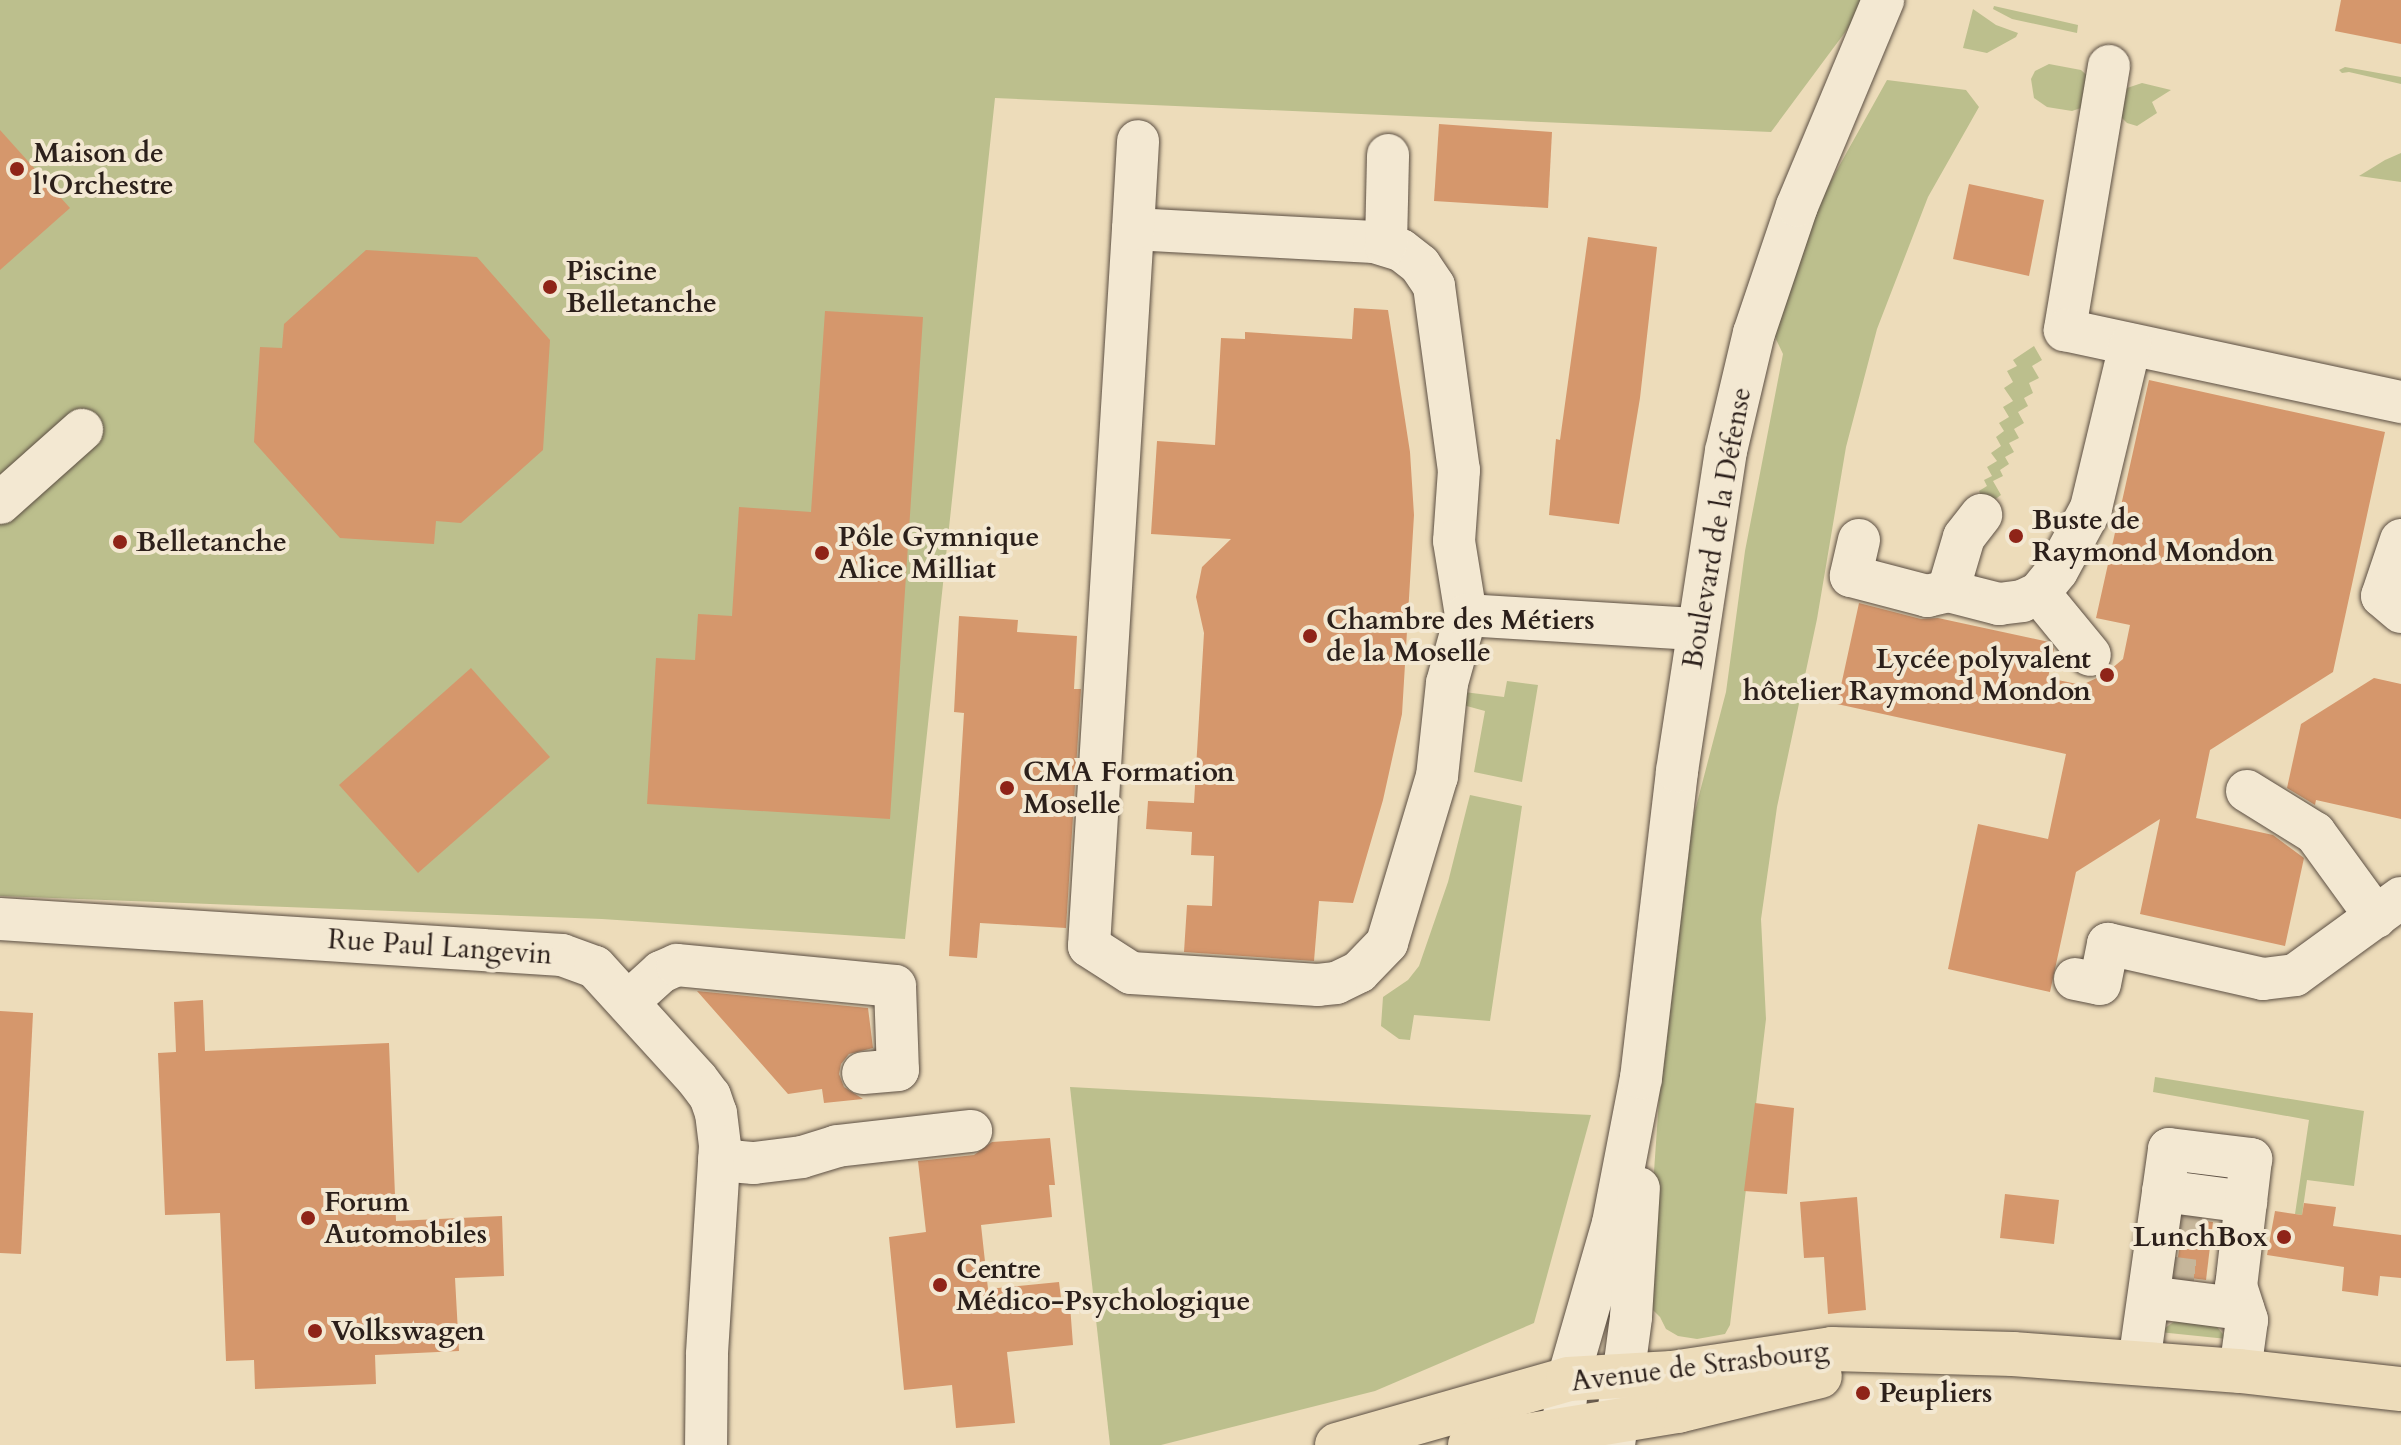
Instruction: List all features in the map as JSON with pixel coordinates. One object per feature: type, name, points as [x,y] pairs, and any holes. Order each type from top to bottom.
[{"type":"main road","name":"Avenue de Strasbourg","points":[[1337,1445],[1568,1379],[1672,1373],[1832,1349],[1928,1350],[2139,1363],[2401,1389]]},
{"type":"main road","name":"Avenue de Strasbourg","points":[[1470,1445],[1616,1433],[1678,1411],[1928,1350]]},
{"type":"street","name":"Boulevard de la Défense","points":[[1560,1437],[1568,1379],[1613,1223],[1641,1078],[1665,857],[1726,451],[1754,333],[1797,206],[1883,0]]},
{"type":"street","points":[[2109,66],[2065,330],[2401,402]]},
{"type":"street","points":[[1133,229],[1386,245],[1401,250],[1420,265],[1434,286],[1459,470],[1454,541],[1466,615],[1447,683],[1437,776],[1387,943],[1374,959],[1336,983],[1318,985],[1131,973],[1089,946],[1138,141]]},
{"type":"street","points":[[1386,245],[1388,155]]},
{"type":"street","points":[[1859,540],[1851,576],[1927,596],[1948,591],[1999,604],[2022,601],[2039,593],[2057,571],[2091,508],[2130,345]]},
{"type":"street","points":[[0,503],[82,430]]},
{"type":"street","points":[[1948,591],[1964,537],[1981,515]]},
{"type":"street","points":[[2401,540],[2382,596],[2401,612]]},
{"type":"street","points":[[2039,593],[2090,655]]},
{"type":"street","points":[[1466,615],[1698,629]]},
{"type":"street","points":[[2075,979],[2100,984],[2108,944],[2263,979],[2295,975],[2388,908],[2315,833],[2247,791]]},
{"type":"street","name":"Rue Paul Langevin","points":[[0,919],[562,955],[595,967],[629,1001],[710,1096],[716,1113],[719,1160],[707,1355],[706,1445]]},
{"type":"street","points":[[629,1001],[661,972],[677,965],[895,986],[898,1070],[863,1073]]},
{"type":"street","name":"Boulevard de la Défense","points":[[1616,1433],[1625,1375],[1639,1223],[1641,1078]]},
{"type":"street","points":[[719,1160],[754,1163],[802,1157],[837,1146],[971,1131]]},
{"type":"street","points":[[2139,1363],[2169,1149],[2251,1159],[2236,1286],[2247,1320],[2240,1371]]},
{"type":"street","points":[[2149,1297],[2243,1309]]},
{"type":"green space","points":[[0,0],[1869,0],[1771,132],[995,98],[905,939],[602,919],[0,896]]},
{"type":"green space","points":[[1994,6],[2078,25],[2077,33],[2012,19],[1993,9]]},
{"type":"green space","points":[[1973,9],[1996,25],[2018,33],[2016,37],[1987,53],[1963,48]]},
{"type":"green space","points":[[2049,64],[2081,70],[2093,81],[2081,108],[2072,111],[2047,107],[2034,98],[2031,79],[2035,71]]},
{"type":"green space","points":[[2345,67],[2401,77],[2401,84],[2339,70]]},
{"type":"green space","points":[[1887,80],[1966,90],[1979,107],[1928,197],[1877,329],[1846,447],[1817,619],[1777,807],[1761,919],[1766,1019],[1730,1325],[1725,1334],[1697,1339],[1678,1336],[1666,1329],[1660,1317],[1645,1302],[1668,969],[1685,849],[1726,692],[1745,551],[1783,354],[1774,335],[1813,213]]},
{"type":"green space","points":[[2142,83],[2171,90],[2152,102],[2157,113],[2137,126],[2127,123],[2119,115],[2124,89]]},
{"type":"green space","points":[[2401,153],[2401,182],[2359,176],[2385,160]]},
{"type":"green space","points":[[2034,346],[2042,360],[2032,366],[2039,378],[2029,383],[2033,393],[2024,398],[2028,406],[2018,412],[2024,423],[2014,429],[2019,438],[2009,443],[2014,452],[2005,457],[2009,464],[2000,470],[2003,476],[1993,481],[2001,495],[1994,500],[1982,498],[1979,491],[1987,486],[1984,480],[1992,476],[1987,467],[1997,461],[1991,453],[2001,446],[1996,437],[2004,431],[1999,423],[2009,417],[2003,407],[2013,401],[2004,388],[2013,382],[2007,371],[2017,366],[2013,360]]},
{"type":"green space","points":[[1507,681],[1538,685],[1522,782],[1474,772],[1485,711],[1463,705],[1464,692],[1504,697]]},
{"type":"green space","points":[[1470,795],[1522,806],[1490,1021],[1414,1015],[1410,1040],[1399,1039],[1381,1026],[1383,997],[1408,980],[1419,966],[1448,882]]},
{"type":"green space","points":[[2155,1077],[2364,1111],[2354,1186],[2307,1180],[2302,1215],[2295,1214],[2309,1120],[2153,1092]]},
{"type":"green space","points":[[1070,1087],[1591,1115],[1534,1323],[1375,1391],[1161,1445],[1110,1445]]},
{"type":"green space","points":[[2175,1321],[2217,1327],[2227,1339],[2159,1332]]},
{"type":"building","points":[[2341,0],[2401,0],[2401,44],[2335,31]]},
{"type":"building","points":[[1439,124],[1552,132],[1548,208],[1434,201]]},
{"type":"building","name":"Maison de l'Orchestre","points":[[0,130],[70,208],[0,270]]},
{"type":"building","points":[[1969,184],[2044,200],[2029,276],[1953,259]]},
{"type":"building","points":[[1588,237],[1657,247],[1640,398],[1619,524],[1549,515],[1556,439],[1560,440]]},
{"type":"building","points":[[366,250],[477,257],[550,340],[543,450],[461,523],[436,521],[434,544],[340,538],[254,442],[260,347],[282,348],[284,324]]},
{"type":"building","name":"Chambre des Métiers de la Moselle","points":[[1354,308],[1388,310],[1410,452],[1414,515],[1402,714],[1383,800],[1353,903],[1319,901],[1314,961],[1184,952],[1187,905],[1212,906],[1214,856],[1191,855],[1192,832],[1146,829],[1148,801],[1194,803],[1204,633],[1196,597],[1202,567],[1231,539],[1151,534],[1157,441],[1215,445],[1221,338],[1245,339],[1245,332],[1352,339]]},
{"type":"building","name":"Pôle Gymnique Alice Milliat","points":[[825,311],[923,317],[890,819],[647,804],[656,658],[695,660],[698,614],[732,616],[739,507],[811,512]]},
{"type":"building","points":[[2149,380],[2385,432],[2333,672],[2210,750],[2196,818],[2273,835],[2304,858],[2285,946],[2140,914],[2160,819],[2076,872],[2050,992],[1948,969],[1978,824],[2048,839],[2066,754],[1837,704],[1859,603],[1921,619],[1938,618],[2049,642],[2054,649],[2048,678],[2082,685],[2105,674],[2123,659],[2130,625],[2096,618]]},
{"type":"building","points":[[959,616],[1018,620],[1017,632],[1077,636],[1074,689],[1081,689],[1066,928],[980,923],[977,958],[949,956],[964,713],[954,712]]},
{"type":"building","points":[[471,668],[550,757],[418,873],[339,785]]},
{"type":"building","points":[[2374,678],[2401,684],[2401,819],[2316,800],[2315,805],[2287,788],[2301,724]]},
{"type":"building","points":[[697,991],[868,1008],[873,1048],[849,1054],[841,1064],[839,1074],[844,1087],[863,1099],[824,1103],[822,1089],[788,1094]]},
{"type":"building","name":"Forum Automobiles","points":[[203,1000],[205,1051],[389,1043],[396,1221],[502,1216],[504,1276],[455,1278],[459,1351],[375,1355],[376,1384],[255,1389],[254,1360],[226,1361],[220,1213],[165,1215],[158,1053],[176,1052],[174,1002]]},
{"type":"building","points":[[0,1011],[33,1013],[21,1254],[0,1253]]},
{"type":"building","points":[[1755,1103],[1794,1108],[1787,1194],[1744,1191]]},
{"type":"building","name":"Centre Médico-Psychologique","points":[[1050,1138],[1055,1185],[1049,1185],[1052,1217],[981,1225],[988,1289],[1059,1282],[1062,1306],[1070,1305],[1073,1345],[1007,1352],[1015,1423],[956,1428],[952,1385],[904,1390],[889,1237],[926,1232],[918,1161],[974,1155],[992,1142]]},
{"type":"building","points":[[2005,1194],[2059,1200],[2054,1244],[2000,1238]]},
{"type":"building","points":[[1857,1197],[1866,1310],[1828,1314],[1824,1257],[1804,1258],[1800,1202]]},
{"type":"building","points":[[2304,1203],[2336,1207],[2333,1226],[2401,1235],[2401,1278],[2380,1276],[2378,1296],[2342,1291],[2344,1267],[2267,1255],[2275,1211],[2302,1215]]},
{"type":"building","points":[[2184,1218],[2213,1222],[2206,1280],[2175,1276]]},
{"type":"tunnel","points":[[2160,1215],[2243,1225]]},
{"type":"tunnel","points":[[2152,1275],[2236,1286]]},
{"type":"place","name":"Maison de l'Orchestre","points":[[17,169]]},
{"type":"place","name":"Piscine Belletanche","points":[[550,287]]},
{"type":"place","name":"Buste de Raymond Mondon","points":[[2016,536]]},
{"type":"place","name":"Belletanche","points":[[120,542]]},
{"type":"place","name":"Pôle Gymnique Alice Milliat","points":[[822,553]]},
{"type":"place","name":"Chambre des Métiers de la Moselle","points":[[1310,636]]},
{"type":"place","name":"Lycée polyvalent hôtelier Raymond Mondon","points":[[2107,675]]},
{"type":"place","name":"CMA Formation Moselle","points":[[1007,788]]},
{"type":"place","name":"Forum Automobiles","points":[[308,1218]]},
{"type":"place","name":"LunchBox","points":[[2284,1237]]},
{"type":"place","name":"Centre Médico-Psychologique","points":[[940,1285]]},
{"type":"place","name":"Volkswagen","points":[[315,1331]]},
{"type":"place","name":"Peupliers","points":[[1863,1393]]}]
